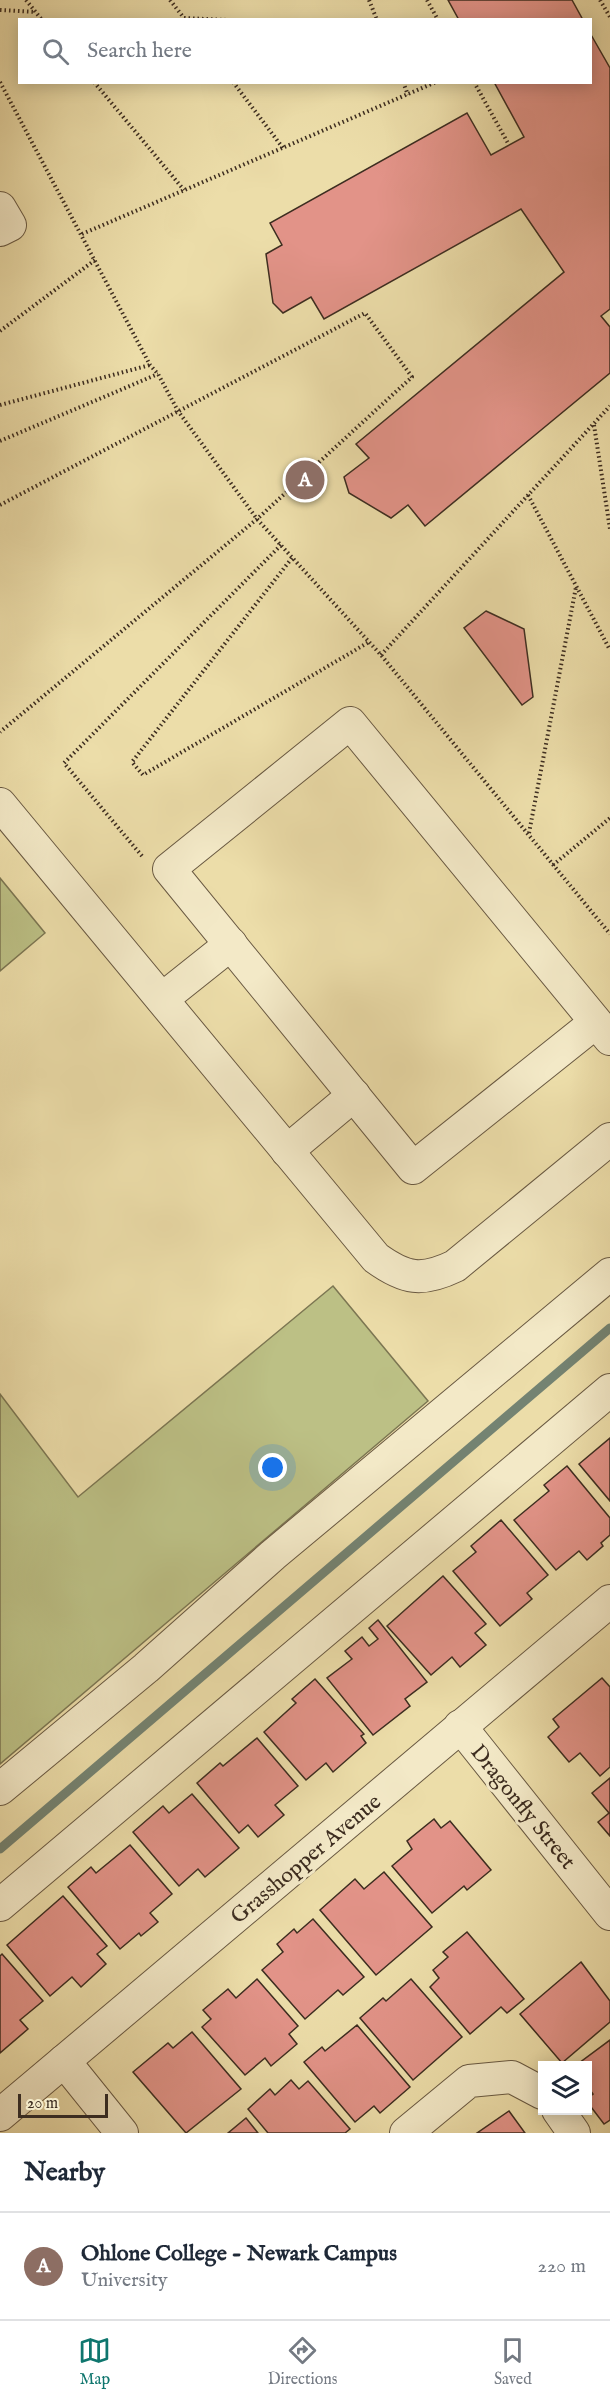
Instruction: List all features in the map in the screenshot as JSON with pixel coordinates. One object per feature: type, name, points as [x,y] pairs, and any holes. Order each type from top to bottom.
[{"type":"street","points":[[0,208],[9,225],[0,230]]},
{"type":"street","points":[[351,723],[603,1030],[413,1168],[169,869],[351,723]]},
{"type":"street","points":[[0,804],[376,1258],[393,1270],[415,1277],[435,1275],[455,1266],[610,1140]]},
{"type":"street","points":[[162,999],[231,944]]},
{"type":"street","points":[[287,1151],[354,1095]]},
{"type":"street","points":[[0,1789],[146,1668],[273,1555],[610,1274]]},
{"type":"street","points":[[0,1905],[610,1390]]},
{"type":"street","name":"Grasshopper Avenue","points":[[0,2115],[610,1601]]},
{"type":"street","name":"Dragonfly Street","points":[[460,1726],[610,1914]]},
{"type":"street","points":[[64,2061],[122,2133]]},
{"type":"street","points":[[406,2133],[469,2081],[512,2077],[538,2090]]},
{"type":"street","points":[[561,2115],[574,2133]]},
{"type":"path","points":[[26,0],[40,18]]},
{"type":"path","points":[[170,0],[183,18]]},
{"type":"path","points":[[369,0],[376,18]]},
{"type":"path","points":[[427,0],[437,18]]},
{"type":"path","points":[[600,0],[610,17]]},
{"type":"path","points":[[0,10],[36,12]]},
{"type":"path","points":[[0,82],[150,365],[158,374],[178,411],[257,519],[381,656],[610,934]]},
{"type":"path","points":[[96,84],[184,190]]},
{"type":"path","points":[[235,84],[283,148]]},
{"type":"path","points":[[404,84],[408,94]]},
{"type":"path","points":[[82,234],[431,84]]},
{"type":"path","points":[[475,84],[509,145]]},
{"type":"path","points":[[0,331],[95,260]]},
{"type":"path","points":[[0,505],[365,313],[412,378],[257,519],[0,732]]},
{"type":"path","points":[[0,405],[150,365]]},
{"type":"path","points":[[0,441],[158,374]]},
{"type":"path","points":[[381,656],[610,406]]},
{"type":"path","points":[[594,424],[610,529]]},
{"type":"path","points":[[528,495],[610,650]]},
{"type":"path","points":[[169,869],[150,866],[64,763],[280,545]]},
{"type":"path","points":[[292,558],[132,762],[143,776],[369,642]]},
{"type":"path","points":[[529,834],[576,587]]},
{"type":"path","points":[[554,865],[610,818]]},
{"type":"green space","points":[[0,878],[45,933],[0,971]]},
{"type":"green space","points":[[333,1286],[428,1401],[0,1764],[0,1394],[78,1497]]},
{"type":"building","points":[[448,0],[572,0],[582,18],[458,18]]},
{"type":"building","points":[[592,36],[610,68],[610,309],[601,316],[610,327],[610,373],[425,526],[408,505],[391,518],[349,493],[344,477],[369,458],[356,444],[564,272],[521,209],[324,319],[311,297],[283,313],[273,303],[266,254],[282,245],[270,223],[467,113],[491,155],[524,137],[495,84],[592,84]]},
{"type":"building","points":[[486,611],[524,629],[533,697],[522,705],[464,628]]},
{"type":"building","points":[[610,1438],[610,1501],[579,1464]]},
{"type":"building","points":[[567,1466],[610,1518],[610,1535],[601,1543],[603,1546],[587,1560],[579,1551],[556,1570],[514,1520],[549,1491],[544,1485]]},
{"type":"building","points":[[501,1520],[548,1575],[527,1593],[532,1599],[500,1626],[453,1571],[476,1552],[471,1546]]},
{"type":"building","points":[[443,1576],[486,1624],[475,1633],[486,1645],[460,1667],[452,1657],[431,1675],[387,1626]]},
{"type":"building","points":[[378,1620],[427,1682],[405,1699],[410,1706],[373,1735],[327,1678],[352,1659],[345,1651],[362,1637],[369,1646],[378,1639],[369,1628]]},
{"type":"building","points":[[602,1678],[610,1687],[610,1767],[600,1776],[580,1753],[569,1762],[548,1737],[559,1727],[553,1719]]},
{"type":"building","points":[[315,1679],[364,1734],[361,1736],[366,1743],[333,1772],[326,1763],[306,1780],[264,1732],[296,1703],[292,1699]]},
{"type":"building","points":[[257,1738],[298,1786],[275,1805],[284,1815],[258,1837],[248,1825],[239,1833],[197,1783],[220,1763],[223,1766]]},
{"type":"building","points":[[610,1778],[610,1836],[598,1822],[609,1813],[592,1793]]},
{"type":"building","points":[[192,1794],[239,1848],[205,1877],[198,1869],[179,1886],[133,1832],[163,1806],[169,1813]]},
{"type":"building","points":[[434,1819],[441,1828],[450,1821],[491,1870],[467,1890],[464,1886],[432,1913],[392,1866],[412,1849],[407,1841]]},
{"type":"building","points":[[130,1845],[172,1894],[150,1913],[158,1922],[141,1936],[139,1933],[120,1949],[68,1887],[91,1867],[96,1873]]},
{"type":"building","points":[[384,1872],[432,1927],[376,1975],[320,1910],[355,1879],[364,1889]]},
{"type":"building","points":[[63,1896],[107,1946],[97,1954],[106,1964],[81,1987],[72,1977],[50,1996],[7,1945]]},
{"type":"building","points":[[313,1919],[364,1977],[343,1995],[338,1990],[305,2019],[262,1970],[283,1952],[277,1944],[294,1929],[297,1933]]},
{"type":"building","points":[[467,1932],[524,1999],[507,2013],[501,2007],[470,2034],[430,1987],[439,1978],[433,1970],[448,1957],[443,1952]]},
{"type":"building","points":[[2,1954],[43,2001],[20,2020],[28,2029],[0,2053],[0,1956]]},
{"type":"building","points":[[581,1962],[610,2001],[610,2022],[564,2061],[560,2061],[520,2014]]},
{"type":"building","points":[[257,1979],[298,2026],[289,2034],[297,2044],[271,2066],[265,2058],[245,2075],[202,2027],[211,2019],[203,2010],[228,1989],[236,1998]]},
{"type":"building","points":[[411,1979],[462,2037],[413,2080],[360,2018],[383,1998],[386,2001]]},
{"type":"building","points":[[357,2025],[410,2087],[380,2113],[374,2106],[355,2122],[304,2062],[322,2047],[325,2051]]},
{"type":"building","points":[[192,2032],[241,2089],[186,2133],[133,2072],[168,2043],[173,2048]]},
{"type":"building","points":[[610,2040],[610,2120],[604,2124],[592,2108],[592,2061],[582,2061]]},
{"type":"building","points":[[291,2080],[299,2089],[308,2081],[350,2129],[345,2133],[268,2133],[248,2109],[270,2089],[275,2095]]},
{"type":"building","points":[[509,2111],[525,2133],[477,2133]]},
{"type":"building","points":[[246,2118],[258,2133],[228,2133]]},
{"type":"waterway","points":[[0,1849],[610,1328]]},
{"type":"place","name":"Ohlone College - Newark Campus","points":[[305,480]]}]
